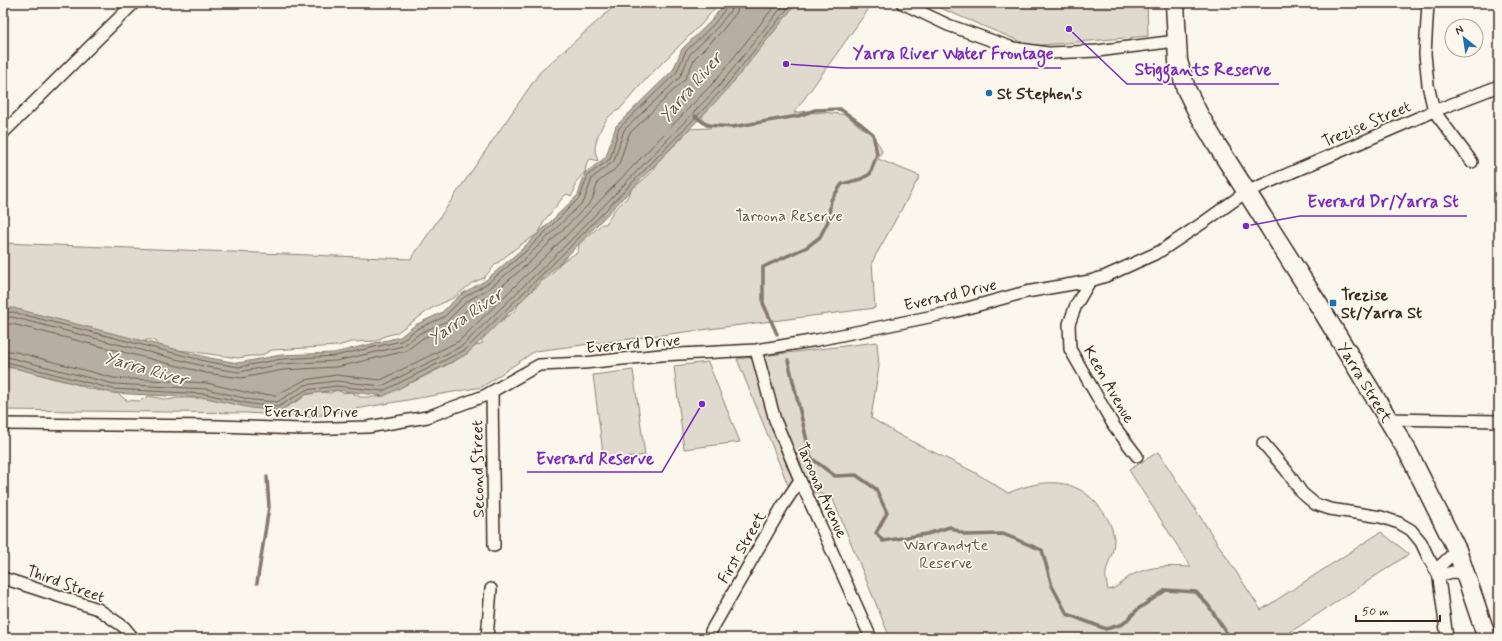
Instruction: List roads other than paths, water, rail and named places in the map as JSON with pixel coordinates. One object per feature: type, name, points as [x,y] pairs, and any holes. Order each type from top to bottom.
[{"type":"main road","name":"Yarra Street","points":[[1175,3],[1178,61],[1186,89],[1198,113],[1246,192],[1320,307],[1408,452],[1457,550],[1487,638]]},
{"type":"street","points":[[3,133],[134,3]]},
{"type":"street","points":[[902,3],[948,25],[1013,48],[1048,53],[1097,51],[1176,41]]},
{"type":"street","points":[[1428,3],[1425,54],[1428,85],[1434,112],[1472,162]]},
{"type":"street","name":"Trezise Street","points":[[1246,192],[1499,86]]},
{"type":"street","name":"Everard Drive","points":[[3,424],[219,426],[300,429],[368,427],[427,417],[492,392],[539,365],[584,363],[661,355],[756,350],[817,340],[954,312],[1026,292],[1090,281],[1106,276],[1159,252],[1246,192]]},
{"type":"street","name":"Keen Avenue","points":[[1090,281],[1076,306],[1069,324],[1070,349],[1114,426],[1137,456]]},
{"type":"street","name":"Taroona Avenue","points":[[756,350],[775,420],[800,480],[871,638]]},
{"type":"street","name":"Second Street","points":[[492,392],[494,546]]},
{"type":"street","points":[[1387,419],[1499,421]]},
{"type":"street","points":[[1263,443],[1289,474],[1302,493],[1315,504],[1330,509],[1381,517],[1400,523],[1411,530],[1421,542],[1438,576]]},
{"type":"street","name":"First Street","points":[[711,631],[782,507],[800,480]]},
{"type":"street","points":[[1447,638],[1438,576],[1439,567],[1457,550]]},
{"type":"street","points":[[1438,576],[1452,572],[1465,573]]},
{"type":"street","name":"Third Street","points":[[3,578],[98,609],[124,627],[133,638]]},
{"type":"street","points":[[487,638],[491,589]]},
{"type":"water","name":"Yarra River","points":[[725,3],[797,3],[727,90],[572,251],[467,354],[384,396],[336,390],[307,394],[280,411],[251,408],[206,398],[112,393],[3,365],[3,309],[13,308],[210,358],[238,363],[281,355],[334,353],[400,337],[415,325],[441,313],[460,295],[486,280],[522,249],[578,195],[585,173],[606,157],[616,126],[673,70],[682,49],[710,22]]},
{"type":"waterway","points":[[695,116],[707,125],[732,127],[798,116],[815,110],[840,109],[873,134],[877,154],[870,174],[861,179],[842,184],[831,200],[828,221],[820,237],[807,247],[763,267],[763,303],[777,334]]},
{"type":"waterway","points":[[788,360],[811,458],[835,476],[856,475],[876,489],[887,513],[876,533],[883,541],[927,534],[950,527],[966,535],[1003,534],[1042,550],[1052,586],[1067,614],[1106,629],[1123,624],[1138,609],[1166,590],[1196,592],[1208,605],[1230,638]]},
{"type":"waterway","points":[[257,583],[269,507],[267,477]]},
{"type":"place","name":"Stiggants Reserve","points":[[1069,29]]},
{"type":"place","name":"Yarra River Water Frontage","points":[[786,64]]},
{"type":"place","name":"St Stephen's","points":[[989,93]]},
{"type":"place","name":"Everard Dr/Yarra St","points":[[1246,226]]},
{"type":"place","name":"Trezise St/Yarra St","points":[[1333,303]]},
{"type":"place","name":"Everard Reserve","points":[[702,404]]},
{"type":"park label","name":"Taroona Reserve","points":[[789,215]]},
{"type":"park label","name":"Warrandyte Reserve","points":[[946,553]]}]
